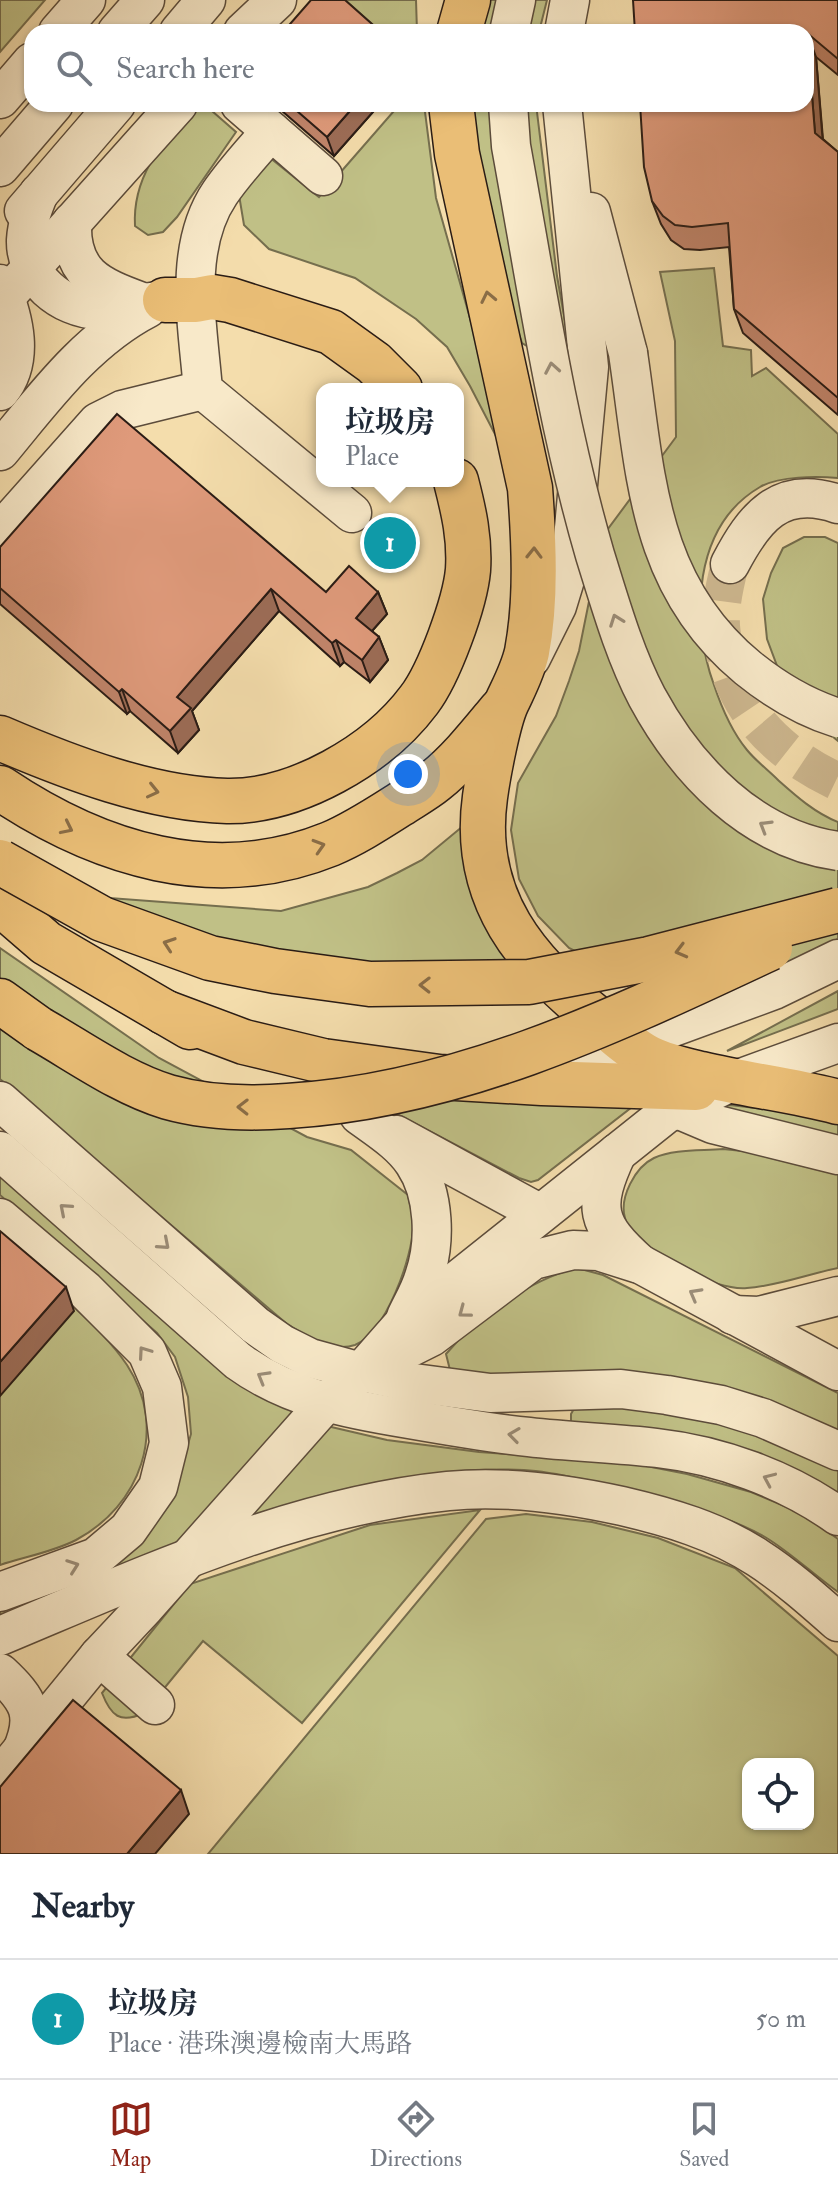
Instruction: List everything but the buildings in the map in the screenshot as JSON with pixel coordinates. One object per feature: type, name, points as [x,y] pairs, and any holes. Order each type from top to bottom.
[{"type":"main road","points":[[461,24],[468,0]]},
{"type":"main road","points":[[452,112],[457,154],[530,488],[533,579],[527,651],[511,695],[485,796],[487,873],[497,906],[517,940],[579,1005],[649,1058],[725,1085]]},
{"type":"main road","points":[[168,301],[212,297],[230,300],[331,332],[374,363],[394,383]]},
{"type":"main road","points":[[0,738],[149,791],[191,798],[230,801],[270,795],[305,786],[340,768],[381,739],[420,700],[444,653],[458,616],[468,573],[468,529],[458,487]]},
{"type":"main road","points":[[0,788],[41,816],[85,837],[143,856],[183,863],[240,865],[329,844],[371,823],[435,781],[471,745],[511,695]]},
{"type":"main road","points":[[0,862],[102,919],[210,958],[275,971],[370,984],[529,982],[649,959],[838,913]]},
{"type":"main road","points":[[0,903],[46,943]]},
{"type":"main road","points":[[0,1001],[39,1029],[133,1084],[169,1097],[229,1107],[355,1100],[413,1087],[538,1050],[665,997],[838,913]]},
{"type":"main road","points":[[0,916],[264,1069],[359,1115]]},
{"type":"main road","points":[[164,1012],[244,1042],[323,1061],[439,1077],[631,1086],[725,1085],[782,1089],[836,1101]]},
{"type":"street","points":[[65,24],[86,0]]},
{"type":"street","points":[[124,24],[145,0]]},
{"type":"street","points":[[186,24],[206,0]]},
{"type":"street","points":[[252,24],[277,0]]},
{"type":"street","points":[[449,0],[449,24]]},
{"type":"street","points":[[511,24],[516,0]]},
{"type":"street","points":[[566,24],[570,0]]},
{"type":"street","points":[[0,99],[24,71]]},
{"type":"street","points":[[0,167],[47,112]]},
{"type":"street","points":[[0,238],[109,112]]},
{"type":"street","points":[[9,288],[171,112]]},
{"type":"street","points":[[249,112],[323,176]]},
{"type":"street","points":[[509,112],[511,146],[559,409],[586,524],[610,606],[630,660],[648,698],[679,747],[709,782],[747,816],[783,837],[838,851]]},
{"type":"street","points":[[511,695],[557,606],[571,560],[589,367],[564,112]]},
{"type":"street","points":[[565,112],[628,353],[650,505],[677,583],[697,615],[732,655],[800,702],[838,718]]},
{"type":"street","points":[[0,451],[95,344],[124,321],[168,301],[199,243],[208,214],[220,193],[271,131]]},
{"type":"street","points":[[2,388],[14,364],[15,339],[9,288],[26,244],[28,223],[39,193]]},
{"type":"street","points":[[72,222],[71,240],[76,260],[110,290],[168,301]]},
{"type":"street","points":[[9,288],[45,287],[64,302],[80,308],[102,310],[168,301]]},
{"type":"street","points":[[168,301],[203,390],[316,483]]},
{"type":"street","points":[[2,388],[22,373],[95,344]]},
{"type":"street","points":[[0,532],[98,422],[122,410],[203,390]]},
{"type":"street","points":[[321,487],[352,513]]},
{"type":"street","points":[[730,564],[748,531],[771,508],[805,498],[838,504]]},
{"type":"street","points":[[530,955],[569,982],[637,1011],[668,1016],[709,1015]]},
{"type":"street","points":[[542,1083],[627,1044],[774,990],[838,959]]},
{"type":"street","points":[[11,1765],[99,1656],[325,1404],[361,1372],[404,1323],[539,1213],[676,1110],[725,1085],[838,1043]]},
{"type":"street","points":[[631,1086],[676,1110],[713,1124],[838,1155]]},
{"type":"street","points":[[0,1101],[255,1325],[282,1344],[310,1358],[414,1383],[490,1393],[621,1389],[667,1395],[721,1405],[763,1418],[838,1451]]},
{"type":"street","points":[[359,1115],[539,1213]]},
{"type":"street","points":[[359,1115],[401,1148],[415,1164],[425,1187],[431,1216],[430,1255],[424,1278],[404,1323]]},
{"type":"street","points":[[0,1151],[262,1379],[325,1404],[501,1434],[660,1448],[707,1458],[779,1483],[838,1516]]},
{"type":"street","points":[[617,1153],[604,1181],[600,1202],[603,1219],[610,1234],[642,1265]]},
{"type":"street","points":[[0,1218],[85,1290],[147,1352],[162,1387],[169,1443],[158,1487],[128,1530],[96,1557],[0,1592]]},
{"type":"street","points":[[361,1372],[431,1337],[533,1260],[573,1250],[598,1251],[642,1265],[838,1371]]},
{"type":"street","points":[[733,1315],[759,1316],[838,1296]]},
{"type":"street","points":[[0,1636],[188,1558],[321,1515],[449,1491],[520,1491],[592,1500],[657,1514],[712,1533],[756,1557],[838,1622]]},
{"type":"street","points":[[99,1656],[155,1705]]},
{"type":"street","points":[[0,1673],[23,1696],[30,1712],[30,1732],[11,1765]]},
{"type":"green space","points":[[0,0],[45,0],[24,24],[0,52]]},
{"type":"green space","points":[[345,0],[416,0],[417,24],[372,24]]},
{"type":"green space","points":[[483,0],[547,0],[541,24],[478,24]]},
{"type":"green space","points":[[189,112],[213,112],[236,132],[177,217],[163,232],[148,235],[135,226],[139,190],[153,159]]},
{"type":"green space","points":[[393,112],[425,112],[436,198],[512,467],[447,347],[416,319],[355,278],[269,249],[244,225],[239,195],[269,157],[319,197]]},
{"type":"green space","points":[[468,112],[537,112],[557,276],[570,349],[547,358],[522,343],[504,290]]},
{"type":"green space","points":[[714,268],[723,346],[751,350],[752,376],[766,368],[838,434],[838,478],[809,477],[768,483],[738,504],[721,525],[710,550],[700,604],[706,659],[720,702],[737,736],[754,758],[792,792],[838,822],[838,939],[781,970],[629,979],[569,948],[538,916],[519,879],[511,830],[518,783],[556,716],[579,651],[602,537],[676,437],[675,341],[660,272]]},
{"type":"green space","points":[[804,537],[825,537],[838,543],[838,741],[804,713],[782,679],[767,639],[763,599],[771,573],[783,548]]},
{"type":"green space","points":[[480,812],[517,970],[282,963],[96,897],[281,911],[368,887],[397,873],[422,860]]},
{"type":"green space","points":[[0,948],[159,1058],[307,1137],[351,1150],[408,1195],[413,1226],[403,1274],[387,1310],[366,1338],[355,1345],[337,1347],[319,1342],[287,1324],[0,1079]]},
{"type":"green space","points":[[838,991],[838,1009],[727,1051]]},
{"type":"green space","points":[[357,1093],[628,1102],[632,1107],[538,1180],[531,1182]]},
{"type":"green space","points":[[730,1105],[799,1113],[838,1124],[838,1141],[710,1106]]},
{"type":"green space","points":[[723,1149],[781,1155],[838,1169],[838,1268],[770,1285],[734,1288],[689,1272],[634,1241],[625,1218],[624,1201],[630,1184],[641,1168],[654,1158],[670,1153]]},
{"type":"green space","points":[[0,1176],[295,1410],[189,1535],[167,1553],[0,1621],[0,1607],[175,1489],[191,1434],[188,1397],[175,1357],[157,1333],[0,1195]]},
{"type":"green space","points":[[577,1268],[603,1275],[838,1393],[838,1440],[545,1381],[450,1370],[446,1354],[489,1314],[541,1281]]},
{"type":"green space","points":[[60,1294],[112,1346],[127,1365],[139,1390],[146,1415],[146,1440],[141,1464],[131,1487],[117,1507],[98,1525],[67,1544],[0,1565],[0,1362]]},
{"type":"green space","points":[[587,1405],[691,1411],[838,1465],[838,1503],[578,1428],[571,1421],[571,1414],[575,1407]]},
{"type":"green space","points":[[327,1426],[387,1440],[479,1452],[631,1463],[687,1474],[751,1492],[801,1513],[838,1539],[838,1592],[774,1543],[736,1523],[675,1503],[538,1471],[489,1469],[419,1476],[351,1489],[249,1519]]},
{"type":"green space","points":[[480,1510],[302,1723],[203,1641],[144,1713],[123,1718],[117,1716],[105,1701],[102,1693],[190,1584],[370,1525]]},
{"type":"green space","points":[[526,1514],[592,1522],[658,1538],[735,1568],[838,1656],[838,1854],[208,1854],[486,1519]]},
{"type":"tunnel","points":[[730,564],[722,602],[721,626],[732,678],[743,701],[773,739],[814,770],[838,782]]},
{"type":"place","name":"垃圾房","points":[[390,543]]}]
